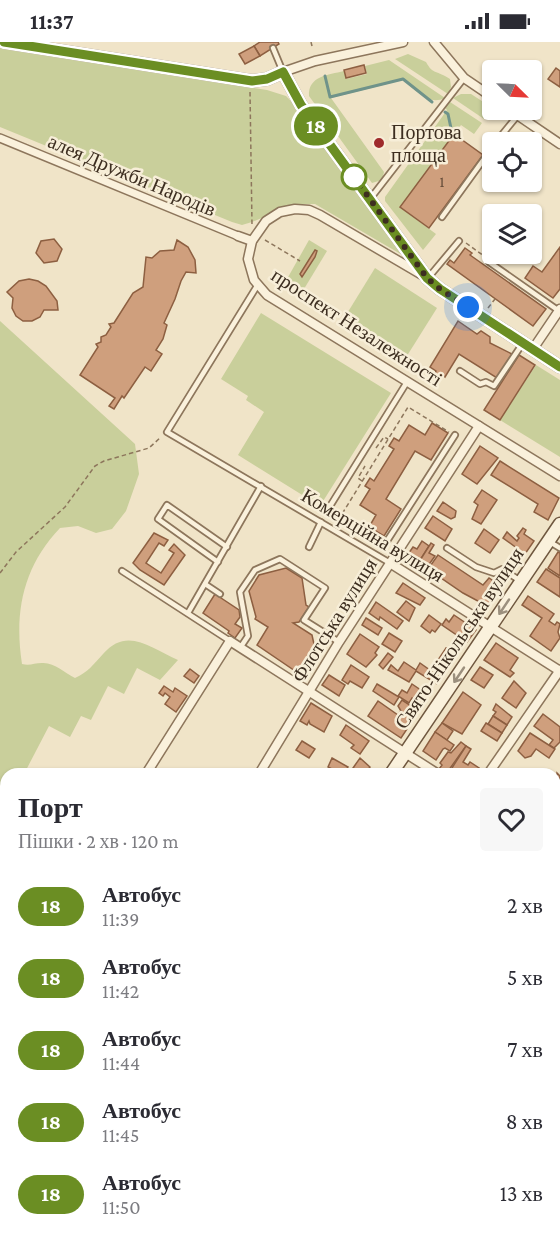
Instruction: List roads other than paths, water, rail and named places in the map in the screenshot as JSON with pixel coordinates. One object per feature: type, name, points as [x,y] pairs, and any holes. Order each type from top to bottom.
[{"type":"main road","name":"Свято-Нікольська вулиця","points":[[395,768],[560,524]]},
{"type":"street","points":[[4,42],[252,81],[267,79],[301,64],[403,42]]},
{"type":"street","points":[[434,42],[464,78],[482,90]]},
{"type":"street","points":[[283,72],[301,105],[427,278]]},
{"type":"street","points":[[526,120],[560,144]]},
{"type":"street","name":"алея Дружби Народів","points":[[0,138],[238,236],[254,238]]},
{"type":"street","points":[[254,238],[266,221],[280,213],[295,209],[309,210],[427,278],[440,289],[560,367]]},
{"type":"street","name":"проспект Незалежності","points":[[254,238],[248,259],[257,286],[267,295],[560,476]]},
{"type":"street","points":[[533,349],[558,315]]},
{"type":"street","name":"Флотська вулиця","points":[[263,768],[339,642],[479,426]]},
{"type":"street","name":"Комерційна вулиця","points":[[390,563],[560,671]]},
{"type":"street","points":[[150,768],[230,641],[429,768]]},
{"type":"street","points":[[492,768],[560,671]]},
{"type":"lane","points":[[356,42],[358,52]]},
{"type":"lane","points":[[273,48],[283,72]]},
{"type":"lane","points":[[370,199],[464,78]]},
{"type":"lane","points":[[442,217],[482,162]]},
{"type":"lane","points":[[427,278],[459,241]]},
{"type":"lane","points":[[492,264],[558,315]]},
{"type":"lane","name":"Комерційна вулиця","points":[[257,286],[167,432],[390,563]]},
{"type":"lane","points":[[460,371],[480,384],[486,382],[494,386],[523,343]]},
{"type":"lane","points":[[327,511],[407,382]]},
{"type":"lane","points":[[387,541],[455,435]]},
{"type":"lane","points":[[188,613],[261,486]]},
{"type":"lane","points":[[218,562],[158,519],[167,506],[227,547]]},
{"type":"lane","points":[[309,547],[321,522]]},
{"type":"lane","points":[[549,541],[560,548]]},
{"type":"lane","points":[[447,548],[476,567],[494,573],[502,568],[521,582]]},
{"type":"lane","points":[[240,648],[248,636],[240,592],[255,570],[280,559],[325,588],[304,620],[339,642]]},
{"type":"lane","points":[[122,571],[230,641]]},
{"type":"lane","points":[[205,585],[220,594]]},
{"type":"waterway","points":[[325,76],[330,97],[403,79],[432,102]]},
{"type":"waterway","points":[[445,112],[448,114],[452,133]]},
{"type":"place","name":"Портова площа","points":[[379,143]]}]
